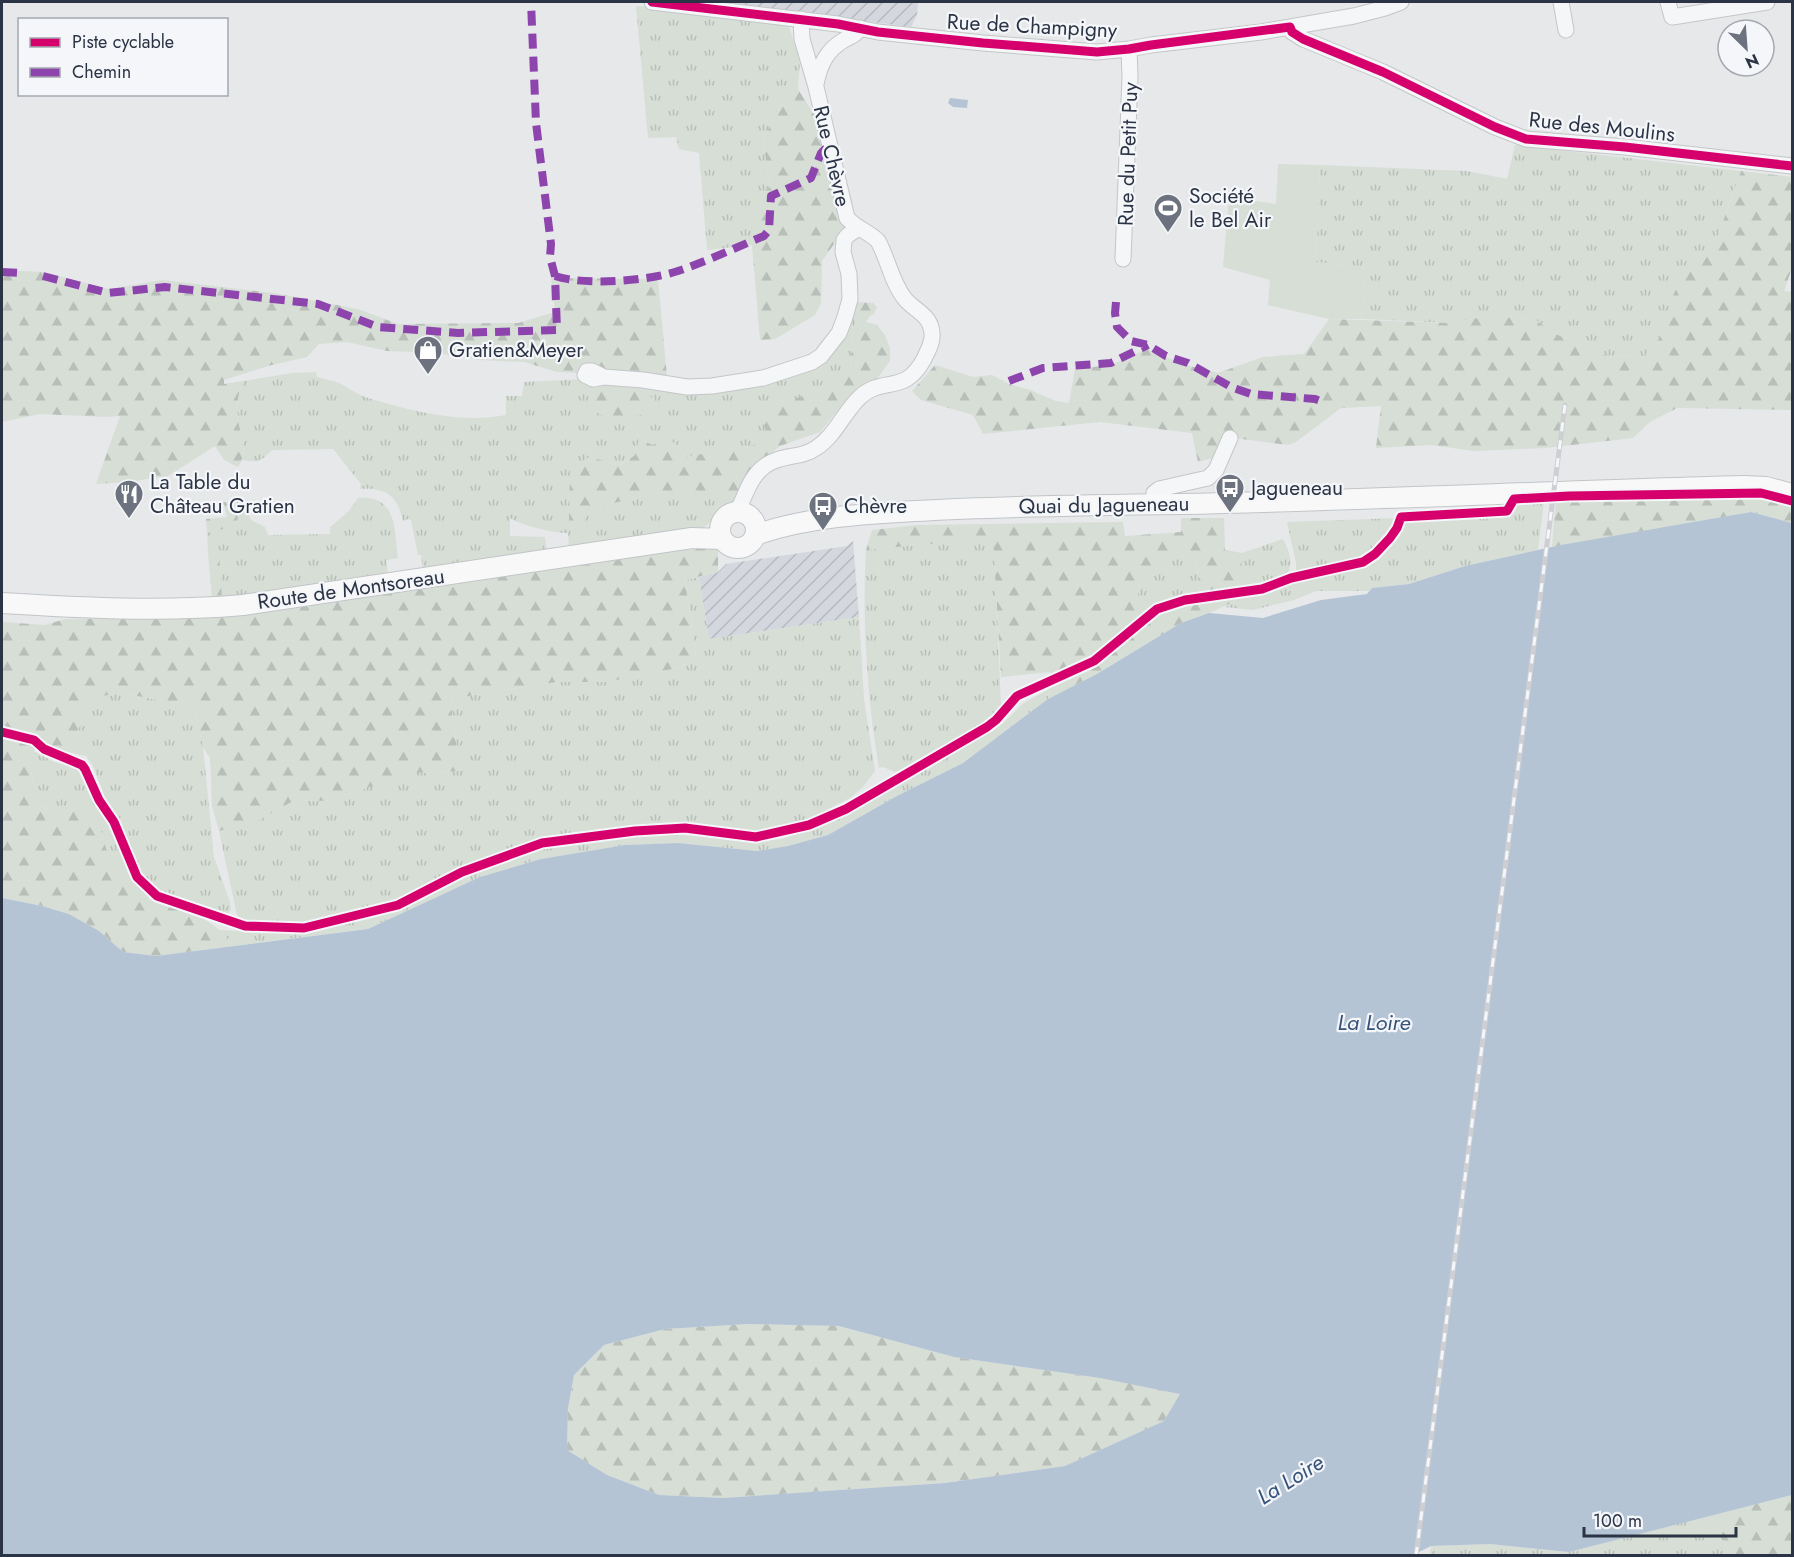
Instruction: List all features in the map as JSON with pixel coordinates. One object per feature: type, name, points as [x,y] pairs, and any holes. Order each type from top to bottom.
[{"type":"main road","name":"Quai du Jagueneau","points":[[748,520],[776,527],[858,514],[981,507],[1407,498],[1744,486],[1766,487],[1792,494]]},
{"type":"main road","points":[[726,517],[748,520],[753,540],[743,547],[731,547],[721,533],[726,517]]},
{"type":"main road","name":"Route de Montsoreau","points":[[2,603],[109,609],[201,609],[243,605],[721,533]]},
{"type":"street","points":[[652,2],[677,3],[801,19]]},
{"type":"street","name":"Rue de Champigny","points":[[801,19],[878,32],[1097,52],[1290,27],[1354,16],[1401,2]]},
{"type":"street","points":[[1561,2],[1566,30]]},
{"type":"street","points":[[1668,2],[1672,17],[1762,2]]},
{"type":"street","name":"Rue Chèvre","points":[[748,520],[749,487],[755,475],[764,466],[777,459],[816,449],[854,403],[869,391],[908,379],[917,372],[931,346],[930,323],[924,314],[903,297],[878,241],[847,218],[816,87],[802,39],[801,19]]},
{"type":"street","name":"Rue des Moulins","points":[[1290,27],[1292,32],[1303,39],[1383,72],[1495,127],[1526,138],[1792,166]]},
{"type":"street","name":"Rue Chèvre","points":[[816,87],[819,69],[827,54],[856,34],[860,28]]},
{"type":"street","name":"Rue du Petit Puy","points":[[1123,259],[1129,49]]},
{"type":"street","points":[[601,375],[687,387],[712,386],[763,378],[821,357],[840,333],[845,317],[850,299],[849,274],[843,252],[844,240],[859,228]]},
{"type":"street","points":[[1155,504],[1154,493],[1159,489],[1208,478],[1216,470],[1230,438]]},
{"type":"shaded area","points":[[718,2],[918,2],[917,15],[911,27]]},
{"type":"shaded area","points":[[853,541],[859,617],[709,639],[699,577],[718,572],[726,564],[847,546]]},
{"type":"green space","points":[[636,6],[787,20],[800,61],[798,89],[779,107],[763,140],[770,187],[764,191],[752,245],[707,250],[699,153],[679,149],[676,137],[648,138]]},
{"type":"green space","points":[[798,89],[839,154],[852,202],[849,223],[822,261],[821,303],[815,315],[775,339],[760,340],[752,245],[764,191],[770,187],[763,140],[779,107]]},
{"type":"green space","points":[[1515,145],[1741,171],[1717,238],[1682,276],[1669,304],[1669,327],[1644,357],[1607,356],[1558,335],[1534,319],[1489,316],[1450,323],[1362,319],[1366,268],[1316,262],[1320,165],[1467,171],[1507,179]]},
{"type":"green space","points":[[1278,164],[1320,165],[1316,262],[1366,268],[1362,319],[1329,319],[1268,305],[1270,280],[1223,267],[1229,197],[1276,204]]},
{"type":"green space","points":[[1741,171],[1792,177],[1792,268],[1784,291],[1792,292],[1792,410],[1677,408],[1650,422],[1633,438],[1545,448],[1474,451],[1431,445],[1376,448],[1381,406],[1341,408],[1296,442],[1288,445],[1227,437],[1212,458],[1198,462],[1192,433],[1100,422],[983,434],[973,415],[921,400],[912,391],[935,365],[973,377],[992,375],[1011,385],[1056,401],[1069,403],[1075,369],[1111,365],[1147,349],[1186,365],[1218,373],[1263,357],[1304,354],[1329,319],[1450,323],[1489,316],[1534,319],[1558,335],[1607,356],[1643,357],[1669,327],[1669,304],[1682,276],[1717,238]]},
{"type":"green space","points":[[2,270],[43,272],[109,289],[162,280],[274,293],[358,309],[398,324],[518,323],[555,312],[551,278],[658,279],[667,377],[557,372],[524,362],[479,360],[438,353],[387,351],[347,342],[319,344],[307,357],[224,380],[224,384],[243,381],[237,410],[244,449],[238,467],[224,460],[215,446],[168,476],[96,484],[120,416],[40,414],[2,422]]},
{"type":"green space","points":[[853,302],[860,302],[854,327],[850,370],[822,388],[768,407],[766,432],[754,445],[685,457],[677,445],[653,445],[645,441],[637,447],[635,455],[620,465],[589,457],[569,526],[584,519],[593,508],[662,491],[722,491],[736,496],[732,504],[702,529],[569,548],[568,533],[522,524],[510,518],[510,536],[545,537],[547,552],[423,571],[411,520],[403,521],[398,505],[389,495],[377,490],[360,489],[361,484],[333,449],[272,450],[259,460],[242,460],[243,445],[237,408],[243,381],[292,373],[316,372],[317,377],[339,383],[364,397],[436,415],[472,418],[506,415],[506,396],[522,396],[524,382],[585,379],[590,381],[764,379],[819,367],[845,331]]},
{"type":"green space","points":[[860,302],[873,303],[877,307],[866,322],[877,325],[885,335],[890,349],[890,361],[874,383],[847,399],[820,432],[780,446],[751,470],[736,496],[722,491],[662,491],[594,508],[584,519],[583,526],[569,526],[570,472],[589,457],[621,465],[635,455],[639,439],[653,445],[667,438],[677,445],[685,457],[754,445],[766,432],[762,419],[768,407],[821,388],[850,370],[854,327]]},
{"type":"green space","points":[[622,385],[655,399],[645,414],[612,420],[589,409],[588,395],[598,387]]},
{"type":"green space","points":[[1759,495],[1792,504],[1792,523],[1751,512],[1552,547],[1556,500]]},
{"type":"green space","points":[[358,498],[381,502],[392,516],[398,558],[386,560],[388,576],[222,599],[213,551],[208,553],[207,533],[238,518],[233,502],[238,500],[244,503],[251,520],[265,527],[268,535],[330,534],[330,527],[349,511]]},
{"type":"green space","points":[[1544,501],[1538,550],[1465,566],[1409,584],[1372,588],[1369,591],[1316,591],[1294,600],[1253,610],[1225,607],[1236,601],[1238,596],[1364,564],[1387,544],[1403,519],[1507,513],[1516,503]]},
{"type":"green space","points":[[223,502],[233,502],[238,518],[235,526],[207,533],[206,519],[227,517]]},
{"type":"green space","points":[[1181,518],[1224,518],[1225,550],[1242,553],[1241,581],[1236,601],[1181,623],[1097,674],[1048,699],[1050,672],[1001,677],[993,538],[866,550],[872,530],[918,525],[1123,522],[1125,536],[1181,532]],"holes":[[[1190,553],[1197,565],[1200,595],[1170,602],[1138,623],[1135,609],[1140,582],[1163,563]]]},
{"type":"green space","points":[[1398,518],[1391,532],[1369,553],[1341,566],[1296,576],[1296,563],[1287,522]]},
{"type":"green space","points":[[994,537],[1001,707],[995,716],[896,772],[883,767],[879,768],[866,659],[866,550]]},
{"type":"green space","points":[[1283,539],[1290,558],[1287,574],[1265,586],[1239,589],[1242,553]]},
{"type":"green space","points":[[718,546],[718,572],[685,580],[696,658],[681,667],[604,682],[556,682],[450,699],[460,771],[415,773],[326,801],[295,800],[259,820],[219,831],[212,806],[210,758],[203,747],[194,707],[122,693],[102,696],[86,706],[68,752],[32,750],[27,758],[40,805],[52,813],[76,809],[90,815],[100,826],[107,852],[128,883],[150,900],[204,919],[220,930],[233,946],[156,956],[123,952],[99,931],[69,914],[2,898],[2,622],[45,625],[65,619],[161,618]]},
{"type":"green space","points":[[219,552],[222,599],[212,600],[208,553]]},
{"type":"green space","points":[[1190,553],[1197,565],[1200,595],[1170,602],[1138,623],[1135,609],[1140,582],[1163,563]]},
{"type":"green space","points":[[699,577],[709,639],[859,617],[864,699],[875,771],[863,787],[850,798],[805,821],[771,831],[753,833],[689,826],[636,828],[546,838],[466,867],[398,901],[306,925],[250,923],[241,920],[237,915],[219,831],[259,820],[295,800],[326,801],[415,773],[460,771],[450,699],[556,682],[604,682],[681,667],[696,658],[685,580]]},
{"type":"green space","points":[[1049,689],[1048,699],[963,763],[897,796],[828,835],[788,846],[757,851],[678,843],[625,845],[541,859],[480,877],[368,929],[233,946],[220,930],[260,932],[314,930],[359,920],[392,911],[504,860],[543,848],[595,840],[656,835],[684,835],[754,842],[782,839],[834,820],[1002,724],[1024,703]]},
{"type":"green space","points":[[122,693],[194,707],[203,747],[214,857],[230,902],[231,909],[228,914],[168,895],[150,885],[141,876],[120,821],[106,800],[93,766],[86,756],[68,752],[86,706],[102,696]]},
{"type":"green space","points":[[32,750],[54,762],[75,767],[81,772],[98,806],[112,825],[127,864],[150,900],[128,883],[76,809],[52,813],[40,805],[27,758]]},
{"type":"green space","points":[[748,1324],[839,1326],[954,1357],[1100,1378],[1181,1393],[1164,1421],[1065,1466],[945,1483],[723,1498],[659,1495],[607,1475],[567,1450],[568,1408],[574,1375],[604,1345],[665,1329]]},
{"type":"green space","points":[[1792,1495],[1792,1555],[1731,1555],[1708,1516]]},
{"type":"green space","points":[[1708,1516],[1731,1555],[1430,1556],[1431,1546],[1490,1544],[1569,1552]]},
{"type":"water","points":[[950,98],[968,100],[967,108],[953,107],[948,103]]},
{"type":"water","name":"La Loire","points":[[1751,512],[1792,523],[1792,1495],[1569,1552],[1490,1544],[1431,1546],[1411,1556],[2,1555],[2,898],[69,914],[99,931],[123,952],[156,956],[368,929],[480,877],[541,859],[625,845],[678,843],[757,851],[788,846],[828,835],[897,796],[963,763],[1048,699],[1097,674],[1181,623],[1209,613],[1263,618],[1321,600],[1367,594],[1372,588],[1409,584],[1465,566],[1561,545]],"holes":[[[748,1324],[839,1326],[954,1357],[1100,1378],[1180,1394],[1164,1421],[1065,1466],[945,1483],[723,1498],[659,1495],[607,1475],[567,1450],[568,1408],[574,1375],[604,1345],[665,1329]]]},
{"type":"railway","points":[[1416,1556],[1565,405]]},
{"type":"marked path","points":[[43,276],[108,293],[165,287],[318,304],[378,327],[458,333],[557,330],[555,276],[550,257],[551,244],[536,123],[531,2]]},
{"type":"marked path","points":[[555,276],[583,281],[616,281],[650,277],[678,271],[764,236],[769,230],[771,196],[811,178],[821,153],[829,145]]},
{"type":"marked path","points":[[2,272],[21,273]]},
{"type":"marked path","points":[[1116,302],[1117,327],[1131,341],[1148,345],[1166,356],[1188,363],[1231,387],[1251,394],[1315,399],[1326,403]]},
{"type":"marked path","points":[[1009,381],[1043,368],[1111,363],[1148,345]]},
{"type":"cycle path","points":[[652,2],[838,24],[878,32],[1097,52],[1290,27],[1292,32],[1303,39],[1383,72],[1495,127],[1526,139],[1625,147],[1792,166]]},
{"type":"cycle path","points":[[2,732],[34,740],[44,749],[82,765],[99,800],[114,822],[137,877],[157,896],[245,926],[304,928],[398,905],[462,872],[542,843],[635,831],[685,828],[756,837],[809,825],[846,809],[987,727],[1017,696],[1094,661],[1157,609],[1185,600],[1262,589],[1291,578],[1363,562],[1375,554],[1390,538],[1401,517],[1507,511],[1514,499],[1569,496],[1761,493],[1792,501]]},
{"type":"place","name":"Société le Bel Air","points":[[1168,234]]},
{"type":"place","name":"Gratien&Meyer","points":[[428,376]]},
{"type":"place","name":"Jagueneau","points":[[1230,514]]},
{"type":"place","name":"La Table du Château Gratien","points":[[129,520]]},
{"type":"place","name":"Chèvre","points":[[823,532]]}]
